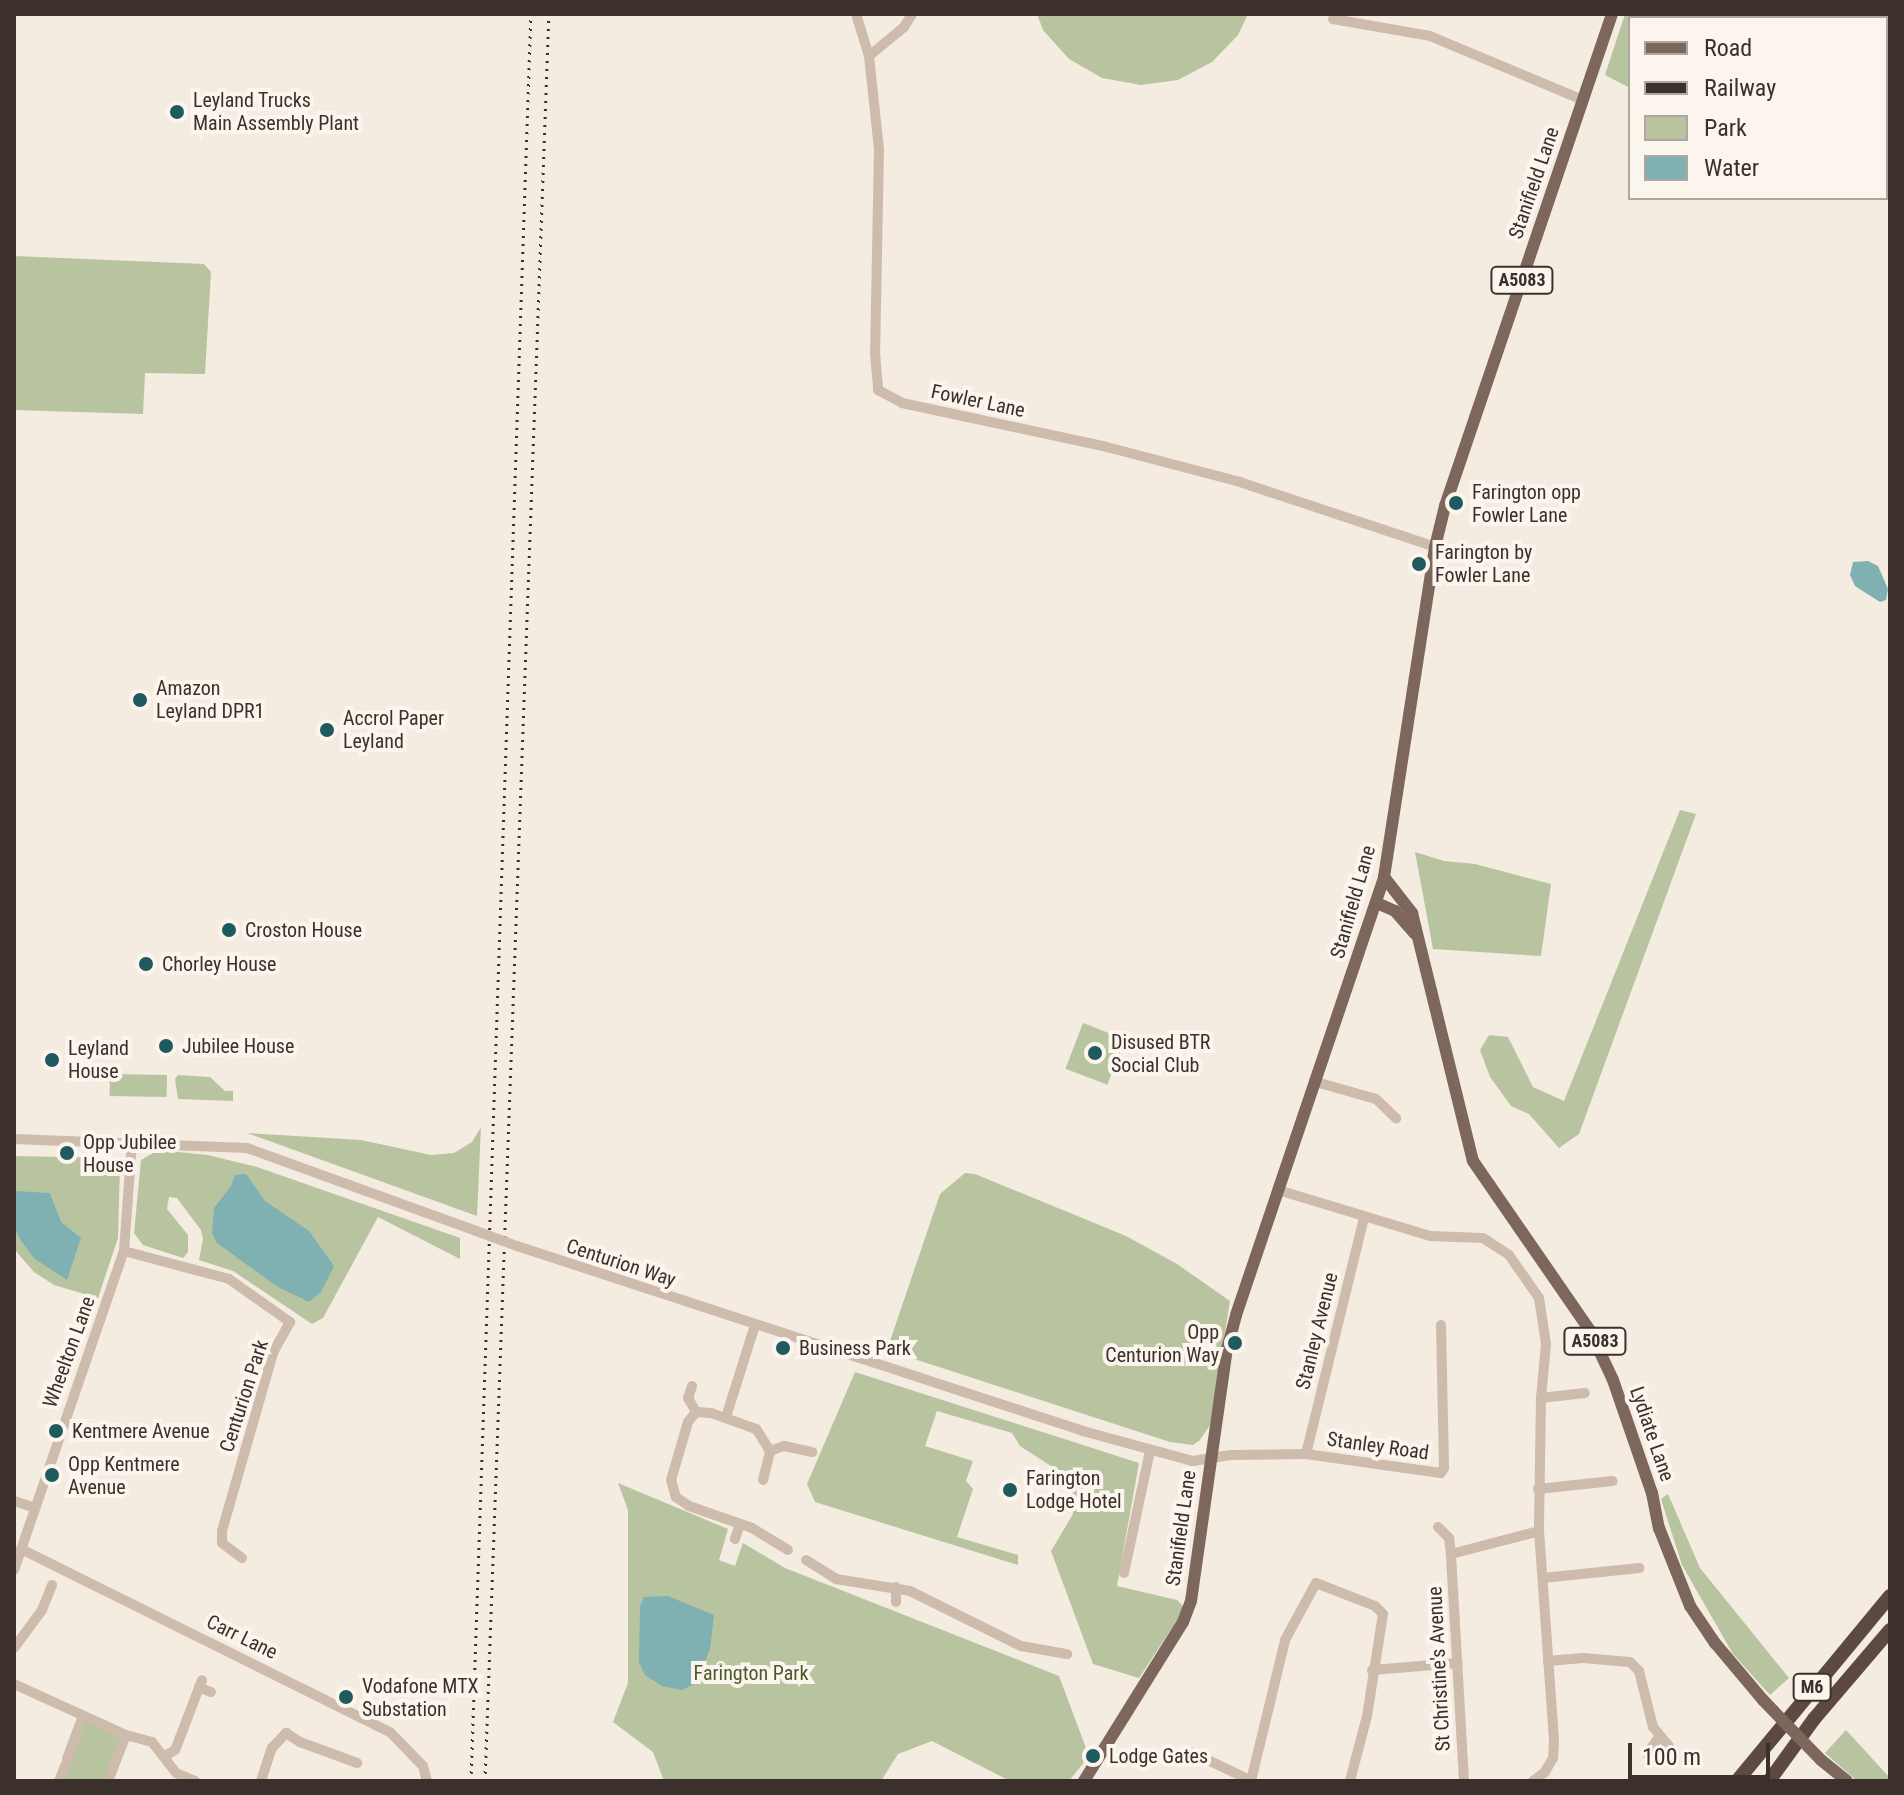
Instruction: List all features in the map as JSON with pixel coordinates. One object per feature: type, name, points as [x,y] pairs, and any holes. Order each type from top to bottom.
[{"type":"highway","name":"M6","points":[[1737,1781],[1890,1596]]},
{"type":"highway","name":"M6","points":[[1769,1781],[1814,1719],[1890,1630]]},
{"type":"main road","name":"Stanifield Lane","points":[[1084,1781],[1183,1622],[1194,1584],[1227,1349],[1384,877],[1435,547],[1445,506],[1612,14]]},
{"type":"main road","name":"Lydiate Lane","points":[[1384,877],[1407,902],[1473,1161],[1589,1329],[1613,1380],[1652,1493],[1659,1528],[1690,1606],[1715,1643],[1763,1700],[1821,1760],[1847,1781]]},
{"type":"main road","name":"Lydiate Lane","points":[[1377,903],[1395,911],[1417,937]]},
{"type":"street","name":"Fowler Lane","points":[[856,14],[869,56],[879,160],[875,353],[878,390],[902,403],[1103,446],[1240,482],[1435,547]]},
{"type":"street","points":[[869,56],[892,39],[912,14]]},
{"type":"street","points":[[1333,19],[1430,36],[1583,100]]},
{"type":"street","points":[[1316,1082],[1376,1099],[1396,1118]]},
{"type":"street","name":"Centurion Way","points":[[14,1139],[132,1141],[247,1148],[517,1246],[755,1325],[1150,1451],[1193,1461],[1211,1460]]},
{"type":"street","name":"Wheelton Lane","points":[[14,1570],[124,1251],[132,1141]]},
{"type":"street","points":[[1278,1190],[1430,1236],[1483,1238],[1509,1255],[1539,1298],[1546,1344],[1541,1398],[1539,1531],[1553,1758],[1545,1772],[1533,1781]]},
{"type":"street","name":"Stanley Avenue","points":[[1306,1454],[1364,1217]]},
{"type":"street","name":"Centurion Park","points":[[124,1251],[229,1279],[290,1322],[273,1353],[222,1531],[222,1543],[242,1558]]},
{"type":"street","points":[[726,1417],[755,1325]]},
{"type":"street","name":"Stanley Road","points":[[1211,1460],[1231,1455],[1306,1454],[1441,1473],[1444,1468],[1441,1325]]},
{"type":"street","points":[[692,1386],[688,1398],[696,1412]]},
{"type":"street","points":[[1541,1398],[1585,1393]]},
{"type":"street","points":[[696,1412],[726,1417],[756,1429],[770,1451],[763,1480]]},
{"type":"street","points":[[696,1412],[688,1422],[671,1480],[672,1490],[689,1506],[740,1524],[788,1550]]},
{"type":"street","points":[[770,1451],[784,1446],[812,1452]]},
{"type":"street","points":[[1124,1573],[1150,1451]]},
{"type":"street","points":[[1538,1489],[1613,1481]]},
{"type":"street","points":[[14,1501],[35,1508]]},
{"type":"street","points":[[735,1539],[740,1524]]},
{"type":"street","name":"St Christine's Avenue","points":[[1438,1527],[1449,1538],[1451,1554],[1464,1781]]},
{"type":"street","points":[[1451,1554],[1539,1531]]},
{"type":"street","name":"Carr Lane","points":[[21,1549],[390,1732],[423,1766],[427,1781]]},
{"type":"street","points":[[806,1560],[836,1579],[896,1587],[965,1615],[1021,1646],[1067,1654]]},
{"type":"street","points":[[1543,1578],[1639,1568]]},
{"type":"street","points":[[1191,1752],[1252,1781],[1285,1640],[1316,1583],[1375,1606],[1383,1614],[1367,1716],[1350,1781]]},
{"type":"street","points":[[14,1648],[42,1610],[52,1585]]},
{"type":"street","points":[[896,1587],[896,1602]]},
{"type":"street","points":[[1548,1661],[1583,1658],[1630,1662],[1639,1671],[1644,1700],[1659,1737],[1670,1747]]},
{"type":"street","points":[[1372,1670],[1458,1663]]},
{"type":"street","points":[[165,1756],[175,1750],[200,1683],[211,1692]]},
{"type":"street","points":[[14,1684],[126,1735],[152,1742],[176,1773],[195,1781]]},
{"type":"street","points":[[59,1781],[83,1716]]},
{"type":"street","points":[[261,1781],[272,1748],[286,1733],[300,1742],[357,1763]]},
{"type":"street","points":[[108,1781],[126,1735]]},
{"type":"street","points":[[1647,1754],[1659,1737]]},
{"type":"green space","points":[[1037,14],[1248,14],[1238,35],[1212,62],[1178,80],[1141,85],[1102,78],[1069,59],[1043,30]]},
{"type":"green space","points":[[1625,14],[1770,16],[1628,16],[1628,87],[1605,75]]},
{"type":"green space","points":[[14,256],[204,264],[211,272],[205,374],[145,373],[143,414],[14,410]]},
{"type":"green space","points":[[1680,810],[1696,814],[1579,1134],[1559,1148],[1529,1114],[1511,1106],[1490,1077],[1480,1050],[1489,1035],[1508,1037],[1533,1087],[1564,1101]]},
{"type":"green space","points":[[1415,852],[1551,884],[1541,956],[1433,949]]},
{"type":"green space","name":"Disused BTR Social Club","points":[[1083,1023],[1125,1039],[1107,1085],[1065,1069]]},
{"type":"green space","points":[[110,1074],[167,1075],[167,1097],[110,1096]]},
{"type":"green space","points":[[178,1075],[210,1077],[225,1091],[233,1091],[233,1101],[178,1099],[175,1079]]},
{"type":"green space","points":[[481,1127],[477,1216],[247,1133],[361,1140],[431,1155],[454,1153],[472,1142]]},
{"type":"green space","points":[[155,1152],[208,1155],[257,1167],[460,1238],[460,1259],[378,1217],[323,1318],[312,1324],[233,1271],[199,1260],[203,1239],[201,1230],[177,1198],[169,1197],[167,1209],[188,1235],[188,1252],[183,1258],[143,1245],[134,1233],[141,1160]]},
{"type":"green space","points":[[14,1156],[115,1158],[120,1164],[118,1238],[98,1298],[54,1285],[34,1272],[14,1249]]},
{"type":"green space","points":[[965,1173],[975,1174],[1126,1236],[1177,1264],[1230,1301],[1210,1425],[1200,1440],[1193,1445],[1170,1442],[896,1353],[889,1344],[940,1194]]},
{"type":"green space","points":[[855,1372],[1139,1463],[1117,1586],[1177,1600],[1185,1608],[1139,1678],[1093,1664],[1051,1551],[1073,1514],[1071,1479],[1020,1446],[1012,1433],[937,1411],[925,1446],[973,1461],[966,1481],[973,1489],[957,1537],[1018,1555],[1018,1565],[815,1502],[807,1484]]},
{"type":"green space","name":"Farington Park","points":[[618,1483],[728,1529],[719,1560],[735,1566],[743,1543],[785,1568],[1059,1676],[1089,1756],[1069,1781],[1010,1781],[932,1741],[898,1754],[881,1781],[664,1781],[653,1752],[613,1722],[628,1683],[628,1510]]},
{"type":"green space","points":[[1668,1494],[1700,1568],[1789,1678],[1770,1695],[1733,1654],[1682,1565],[1661,1499]]},
{"type":"green space","points":[[85,1720],[123,1736],[105,1781],[63,1781]]},
{"type":"green space","points":[[1846,1730],[1890,1781],[1857,1781],[1825,1753]]},
{"type":"water","points":[[1868,561],[1878,566],[1888,589],[1886,600],[1880,602],[1855,586],[1850,575],[1853,562]]},
{"type":"water","points":[[246,1174],[265,1201],[309,1231],[334,1266],[321,1292],[309,1302],[278,1287],[217,1243],[212,1233],[214,1208],[231,1186],[235,1175]]},
{"type":"water","points":[[14,1191],[50,1193],[61,1222],[81,1238],[67,1280],[35,1259],[21,1241],[14,1227]]},
{"type":"water","points":[[668,1596],[714,1615],[710,1649],[696,1683],[682,1690],[662,1686],[645,1675],[639,1662],[640,1606],[644,1597]]},
{"type":"railway","points":[[471,1781],[531,14]]},
{"type":"railway","points":[[485,1781],[549,14]]},
{"type":"place","name":"Leyland Trucks Main Assembly Plant","points":[[177,112]]},
{"type":"place","name":"Farington opp Fowler Lane","points":[[1456,503]]},
{"type":"place","name":"Farington by Fowler Lane","points":[[1419,564]]},
{"type":"place","name":"Amazon Leyland DPR1","points":[[140,700]]},
{"type":"place","name":"Accrol Paper Leyland","points":[[327,730]]},
{"type":"place","name":"Croston House","points":[[229,930]]},
{"type":"place","name":"Chorley House","points":[[146,964]]},
{"type":"place","name":"Jubilee House","points":[[166,1046]]},
{"type":"place","name":"Disused BTR Social Club","points":[[1095,1053]]},
{"type":"place","name":"Leyland House","points":[[52,1060]]},
{"type":"place","name":"Opp Jubilee House","points":[[67,1153]]},
{"type":"place","name":"Opp Centurion Way","points":[[1235,1343]]},
{"type":"place","name":"Business Park","points":[[783,1348]]},
{"type":"place","name":"Kentmere Avenue","points":[[56,1431]]},
{"type":"place","name":"Opp Kentmere Avenue","points":[[52,1475]]},
{"type":"place","name":"Farington Lodge Hotel","points":[[1010,1490]]},
{"type":"place","name":"Vodafone MTX Substation","points":[[346,1697]]},
{"type":"place","name":"Lodge Gates","points":[[1093,1756]]}]
